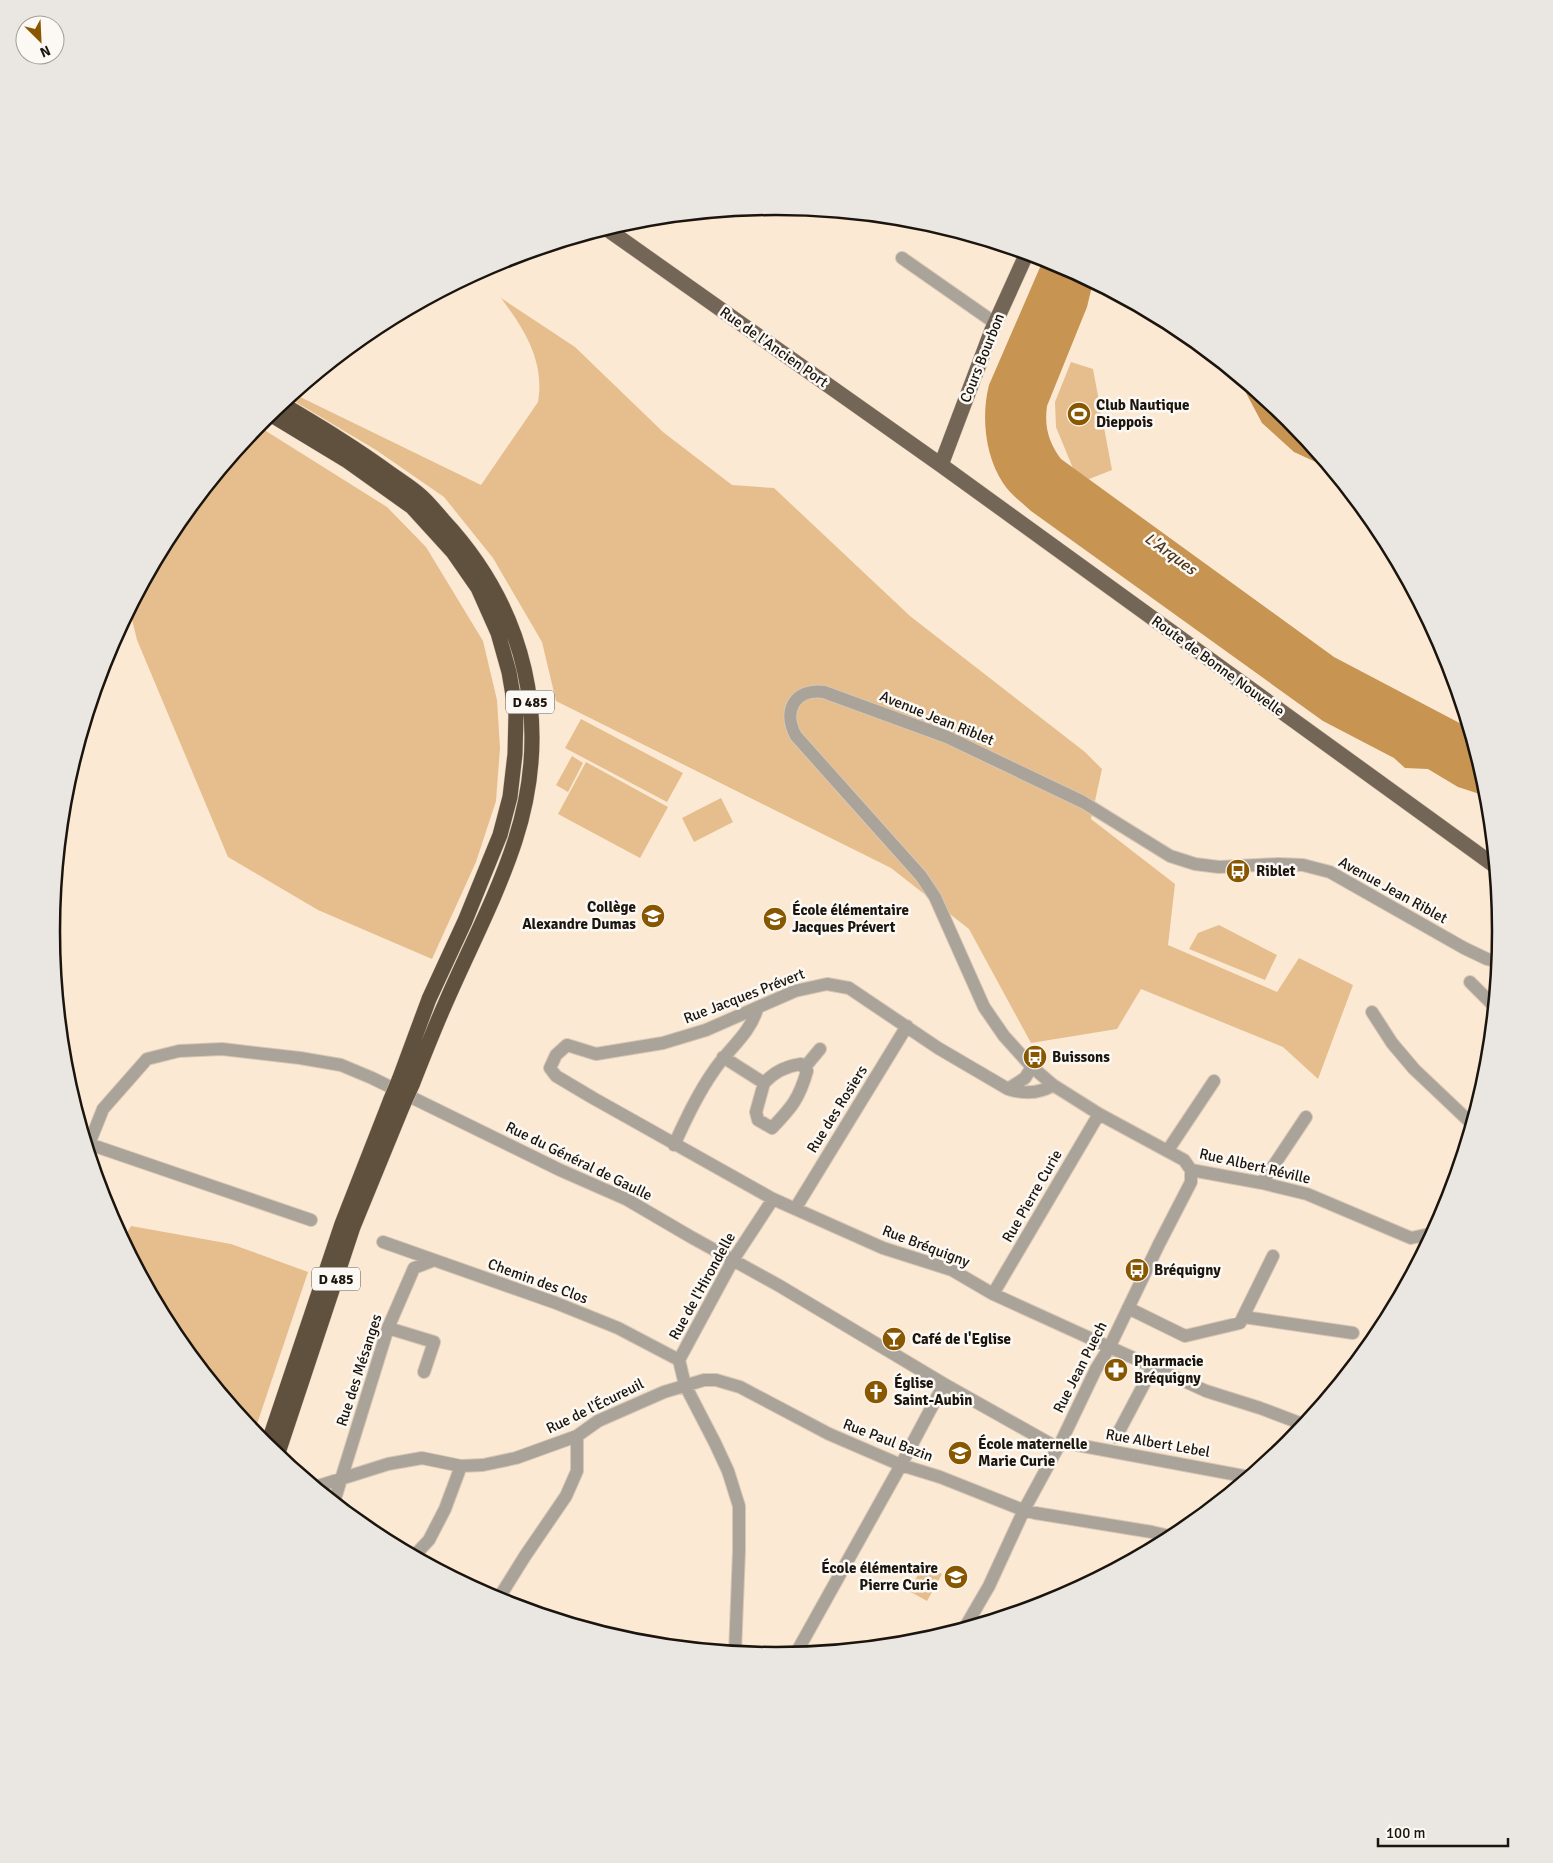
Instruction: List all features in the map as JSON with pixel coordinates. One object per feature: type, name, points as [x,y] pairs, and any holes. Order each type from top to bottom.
[{"type":"highway","name":"D 485","points":[[270,1438],[342,1224],[397,1102],[480,927],[515,841],[526,799],[531,755],[531,713],[525,669],[513,626],[490,582],[464,542],[421,496],[355,448],[288,408]]},
{"type":"highway","name":"D 485","points":[[277,418],[346,460],[412,508],[448,546],[478,588],[498,633],[509,672],[516,713],[515,754],[510,797],[500,835],[430,999],[406,1083]]},
{"type":"highway","name":"D 485","points":[[281,1448],[353,1227],[397,1102]]},
{"type":"main road","name":"Rue de l'Ancien Port","points":[[614,234],[941,465]]},
{"type":"main road","name":"Cours Bourbon","points":[[941,465],[995,323],[1024,260]]},
{"type":"main road","name":"Route de Bonne Nouvelle","points":[[941,465],[1489,862]]},
{"type":"street","points":[[902,258],[995,323]]},
{"type":"street","name":"Avenue Jean Riblet","points":[[1054,1085],[1032,1067],[1004,1036],[984,1007],[935,897],[922,876],[796,736],[790,726],[790,716],[792,704],[801,696],[814,690],[824,692],[947,737],[1083,802],[1170,856],[1188,862],[1228,867],[1278,864],[1303,865],[1330,872],[1464,948],[1492,961]]},
{"type":"street","points":[[1470,982],[1489,1001]]},
{"type":"street","name":"Rue Jacques Prévert","points":[[550,1068],[556,1055],[567,1045],[596,1054],[663,1043],[706,1030],[795,991],[828,984],[849,988],[938,1048],[1008,1089],[1020,1093],[1044,1091],[1054,1085]]},
{"type":"street","points":[[674,1145],[694,1105],[723,1057],[754,1020],[757,1009]]},
{"type":"street","points":[[1372,1012],[1392,1043],[1414,1069],[1468,1120]]},
{"type":"street","name":"Rue des Rosiers","points":[[795,1209],[908,1026]]},
{"type":"street","name":"Rue du Général de Gaulle","points":[[91,1138],[103,1109],[147,1059],[180,1051],[222,1049],[341,1065],[372,1078],[560,1170],[626,1198],[944,1384],[1060,1444]]},
{"type":"street","points":[[805,1067],[820,1049]]},
{"type":"street","points":[[723,1057],[764,1083]]},
{"type":"street","points":[[801,1064],[807,1071],[801,1091],[793,1106],[772,1128],[758,1120],[756,1112],[764,1083],[770,1076],[788,1066],[801,1064]]},
{"type":"street","points":[[1008,1089],[1025,1078],[1032,1067]]},
{"type":"street","name":"Rue Bréquigny","points":[[550,1068],[556,1076],[674,1145],[773,1199],[883,1248],[952,1270],[993,1294],[1206,1391],[1298,1422]]},
{"type":"street","points":[[1168,1150],[1214,1081]]},
{"type":"street","name":"Rue Albert Réville","points":[[1054,1085],[1099,1114],[1168,1150],[1184,1160],[1191,1170],[1262,1183],[1307,1194],[1411,1238],[1425,1235]]},
{"type":"street","name":"Rue Pierre Curie","points":[[993,1294],[1099,1114]]},
{"type":"street","points":[[1262,1183],[1306,1117]]},
{"type":"street","points":[[93,1146],[311,1220]]},
{"type":"street","name":"Rue Jean Puech","points":[[968,1622],[990,1586],[1024,1510],[1060,1444],[1096,1369],[1109,1348],[1191,1182],[1191,1170]]},
{"type":"street","name":"Rue de l'Hirondelle","points":[[735,1646],[739,1506],[728,1471],[684,1386],[679,1360],[733,1260],[773,1199]]},
{"type":"street","name":"Chemin des Clos","points":[[383,1242],[432,1261],[556,1303],[618,1328],[679,1360]]},
{"type":"street","points":[[1128,1308],[1185,1336],[1240,1323],[1274,1256]]},
{"type":"street","name":"Rue des Mésanges","points":[[336,1497],[388,1328],[414,1268],[432,1261]]},
{"type":"street","points":[[1244,1317],[1353,1333]]},
{"type":"street","points":[[388,1328],[434,1342],[424,1372]]},
{"type":"street","points":[[1116,1437],[1153,1367]]},
{"type":"street","name":"Rue Paul Bazin","points":[[684,1386],[704,1380],[716,1380],[740,1387],[829,1434],[901,1465],[947,1480],[1024,1510],[1161,1536]]},
{"type":"street","points":[[800,1647],[944,1384]]},
{"type":"street","name":"Rue de l'Écureuil","points":[[321,1484],[388,1464],[422,1458],[461,1466],[483,1465],[516,1458],[577,1436],[606,1417],[656,1395],[684,1386]]},
{"type":"street","points":[[502,1593],[566,1496],[577,1471],[577,1436]]},
{"type":"street","name":"Rue Albert Lebel","points":[[1060,1444],[1072,1444],[1242,1476]]},
{"type":"street","points":[[418,1552],[429,1540],[445,1509],[461,1466]]},
{"type":"shaded area","points":[[501,298],[575,347],[663,432],[732,485],[774,488],[910,616],[1085,752],[1102,769],[1091,819],[1175,884],[1168,945],[1277,992],[1299,958],[1353,985],[1318,1079],[1283,1047],[1141,989],[1117,1029],[1031,1043],[969,929],[891,868],[556,701],[542,642],[493,558],[444,497],[376,450],[295,402],[300,397],[481,485],[538,402],[539,387],[535,359],[531,346]]},
{"type":"shaded area","name":"Club Nautique Dieppois","points":[[1071,362],[1093,369],[1112,470],[1079,483],[1056,427],[1055,402]]},
{"type":"shaded area","points":[[265,430],[387,507],[426,547],[483,641],[497,700],[500,748],[496,801],[476,862],[432,959],[318,910],[228,857],[137,640],[132,619],[156,573],[208,495]]},
{"type":"shaded area","points":[[581,719],[683,773],[667,802],[565,748]]},
{"type":"shaded area","points":[[572,756],[583,763],[568,792],[556,785]]},
{"type":"shaded area","points":[[586,762],[668,807],[640,858],[558,814]]},
{"type":"shaded area","points":[[721,798],[733,822],[694,842],[682,818]]},
{"type":"shaded area","points":[[1219,925],[1277,955],[1265,980],[1189,949],[1198,933]]},
{"type":"shaded area","points":[[131,1226],[231,1244],[308,1272],[257,1424],[208,1368],[181,1330],[156,1290],[127,1233]]},
{"type":"shaded area","points":[[924,1564],[942,1574],[927,1601],[909,1591]]},
{"type":"water","name":"L'Arques","points":[[1041,266],[1091,288],[1087,307],[1047,406],[1046,421],[1048,434],[1053,447],[1061,459],[1334,657],[1462,724],[1479,794],[1458,787],[1428,769],[1405,768],[1394,758],[1323,721],[1031,511],[1006,487],[992,461],[985,423],[989,385]]},
{"type":"water","points":[[1244,389],[1283,425],[1319,463],[1294,452],[1262,423]]},
{"type":"place","name":"Club Nautique Dieppois","points":[[1079,414]]},
{"type":"place","name":"Riblet","points":[[1238,871]]},
{"type":"place","name":"Collège Alexandre Dumas","points":[[653,916]]},
{"type":"place","name":"École élémentaire Jacques Prévert","points":[[775,919]]},
{"type":"place","name":"Buissons","points":[[1035,1057]]},
{"type":"place","name":"Bréquigny","points":[[1137,1270]]},
{"type":"place","name":"Café de l'Eglise","points":[[894,1339]]},
{"type":"place","name":"Pharmacie Bréquigny","points":[[1116,1370]]},
{"type":"place","name":"Église Saint-Aubin","points":[[876,1392]]},
{"type":"place","name":"École maternelle Marie Curie","points":[[960,1453]]},
{"type":"place","name":"École élémentaire Pierre Curie","points":[[956,1577]]}]
